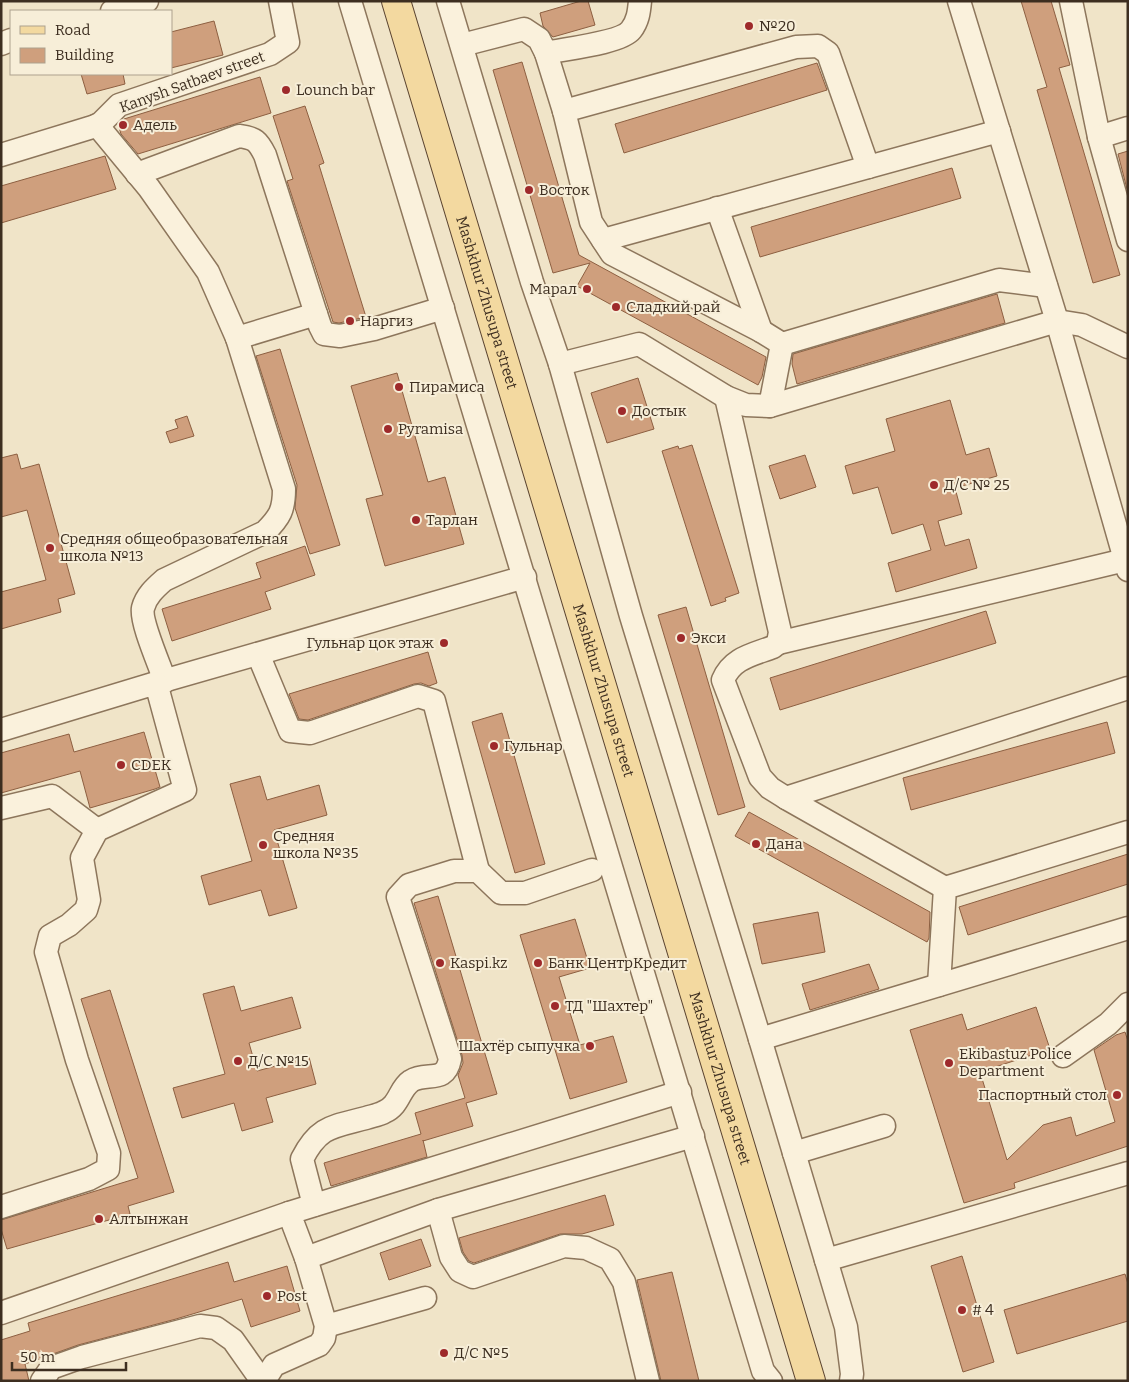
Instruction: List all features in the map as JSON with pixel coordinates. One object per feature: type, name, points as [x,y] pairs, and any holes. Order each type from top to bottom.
[{"type":"main road","name":"Mashkhur Zhusupa street","points":[[396,1],[811,1381]]},
{"type":"street","points":[[116,10],[148,1]]},
{"type":"street","name":"Kanysh Satbaev street","points":[[1,155],[97,125],[119,106],[270,54],[288,42],[280,1]]},
{"type":"street","points":[[350,1],[764,1371],[771,1381]]},
{"type":"street","points":[[448,1],[532,282],[560,364],[631,616],[846,1327],[852,1374],[851,1381]]},
{"type":"street","points":[[546,53],[611,41],[630,32],[638,17],[640,1]]},
{"type":"street","points":[[959,1],[1057,321],[1126,565],[778,642],[773,647],[736,662],[727,671],[723,680],[760,776],[770,788],[945,888],[1128,832]]},
{"type":"street","points":[[1071,1],[1099,137],[1128,240]]},
{"type":"street","points":[[462,45],[524,29],[539,39],[546,53],[564,111],[590,222],[612,254],[761,331],[782,344],[998,280],[1046,286]]},
{"type":"street","points":[[564,111],[796,47],[818,46],[828,53],[868,167]]},
{"type":"street","points":[[1,1207],[89,1179],[108,1169],[109,1153],[77,1060],[46,952],[50,936],[69,925],[86,910],[89,900],[82,858],[97,830],[185,790],[161,682],[144,622],[143,609],[151,591],[164,580],[265,532],[282,512],[284,489],[238,338],[208,272],[137,174],[97,125]]},
{"type":"street","points":[[1099,137],[1128,128]]},
{"type":"street","points":[[603,240],[999,131]]},
{"type":"street","points":[[137,174],[239,136],[250,137],[259,143],[265,155],[324,334],[340,336],[374,329],[443,308]]},
{"type":"street","points":[[717,208],[761,331]]},
{"type":"street","points":[[238,338],[316,314]]},
{"type":"street","points":[[560,364],[639,344],[726,397],[746,405],[770,406],[1057,321],[1082,326],[1128,346]]},
{"type":"street","points":[[770,406],[782,344]]},
{"type":"street","points":[[726,397],[780,632],[778,642]]},
{"type":"street","points":[[1,730],[524,578]]},
{"type":"street","points":[[258,654],[290,731],[310,733],[418,696],[434,701],[478,871],[501,893],[524,893],[592,870]]},
{"type":"street","points":[[786,798],[1128,688]]},
{"type":"street","points":[[1,808],[52,796],[97,830]]},
{"type":"street","points":[[314,1205],[302,1159],[308,1146],[324,1130],[385,1112],[398,1101],[402,1091],[412,1080],[443,1074],[448,1068],[450,1059],[398,897],[409,885],[454,871],[478,871]]},
{"type":"street","points":[[939,985],[945,888]]},
{"type":"street","points":[[760,1039],[1128,928]]},
{"type":"street","points":[[1063,1056],[1108,1024],[1128,1004]]},
{"type":"street","points":[[1,1313],[289,1213],[680,1092]]},
{"type":"street","points":[[794,1153],[884,1126]]},
{"type":"street","points":[[306,1258],[438,1210],[693,1136]]},
{"type":"street","points":[[826,1260],[1128,1173]]},
{"type":"street","points":[[438,1210],[451,1257],[460,1271],[473,1277],[564,1246],[586,1248],[610,1259],[624,1282],[648,1381]]},
{"type":"street","points":[[42,1381],[51,1368],[82,1357],[200,1326],[216,1328],[233,1340],[263,1381],[274,1365],[319,1345],[324,1338],[326,1326],[306,1258],[289,1213]]},
{"type":"street","points":[[326,1326],[425,1298]]},
{"type":"building","points":[[581,1],[588,1],[595,25],[553,37],[543,26],[540,13]]},
{"type":"building","points":[[1021,1],[1051,1],[1070,65],[1059,68],[1120,275],[1093,283],[1037,90],[1047,87]]},
{"type":"building","points":[[214,21],[223,55],[172,68],[172,32]]},
{"type":"building","points":[[522,62],[579,255],[766,357],[762,377],[758,385],[577,286],[590,263],[553,273],[493,70]]},
{"type":"building","points":[[817,63],[827,90],[624,153],[615,124]]},
{"type":"building","points":[[81,75],[123,75],[125,84],[87,94]]},
{"type":"building","points":[[260,77],[271,113],[138,154],[121,134],[118,124],[124,119]]},
{"type":"building","points":[[305,106],[324,163],[319,165],[366,317],[339,323],[333,322],[287,181],[293,179],[273,116]]},
{"type":"building","points":[[1128,151],[1128,189],[1127,189],[1118,154]]},
{"type":"building","points":[[105,156],[116,189],[1,223],[1,186]]},
{"type":"building","points":[[952,168],[961,198],[760,257],[751,227]]},
{"type":"building","points":[[997,294],[1005,323],[797,384],[792,364],[793,354]]},
{"type":"building","points":[[280,349],[340,545],[310,554],[295,508],[297,485],[256,356]]},
{"type":"building","points":[[397,373],[428,482],[445,477],[464,544],[385,566],[366,499],[383,495],[351,386]]},
{"type":"building","name":"Достык","points":[[638,378],[654,429],[607,443],[591,393]]},
{"type":"building","points":[[950,400],[966,455],[989,448],[997,476],[955,488],[962,514],[938,521],[945,546],[969,539],[977,568],[896,592],[888,563],[931,550],[923,524],[892,534],[878,487],[853,494],[845,466],[895,451],[886,419]]},
{"type":"building","points":[[187,416],[194,436],[170,443],[166,432],[178,428],[175,420]]},
{"type":"building","points":[[692,445],[739,593],[725,598],[726,601],[711,606],[662,451],[678,446],[679,449]]},
{"type":"building","name":"Средняя общеобразовательная школа №13","points":[[17,454],[21,469],[39,464],[75,594],[58,599],[61,612],[1,629],[1,592],[46,580],[27,510],[1,517],[1,458]]},
{"type":"building","points":[[805,455],[816,487],[780,499],[769,466]]},
{"type":"building","points":[[305,546],[315,575],[265,592],[271,609],[172,641],[162,609],[261,578],[256,563]]},
{"type":"building","points":[[686,607],[745,807],[718,815],[658,615]]},
{"type":"building","points":[[986,611],[996,643],[780,710],[770,678]]},
{"type":"building","points":[[428,652],[437,683],[429,686],[421,683],[414,684],[308,720],[299,719],[289,694]]},
{"type":"building","points":[[502,713],[545,864],[515,873],[472,722]]},
{"type":"building","points":[[1107,722],[1115,753],[911,810],[903,778]]},
{"type":"building","points":[[144,732],[160,787],[90,808],[80,771],[1,793],[1,753],[69,734],[74,752]]},
{"type":"building","name":"Средняя школа №35","points":[[260,776],[267,800],[319,785],[327,815],[274,830],[297,908],[269,916],[261,890],[209,905],[201,876],[252,861],[230,784]]},
{"type":"building","points":[[749,812],[930,912],[929,938],[927,942],[735,836]]},
{"type":"building","points":[[1128,854],[1128,884],[968,935],[959,907]]},
{"type":"building","points":[[438,896],[497,1094],[466,1103],[473,1126],[423,1141],[427,1157],[331,1186],[324,1163],[421,1134],[415,1113],[465,1098],[458,1075],[463,1063],[462,1055],[414,903]]},
{"type":"building","points":[[818,912],[825,952],[762,964],[753,924]]},
{"type":"building","name":"ТД \"Шахтер\"","points":[[575,919],[590,968],[559,977],[580,1045],[613,1036],[627,1082],[570,1099],[520,935]]},
{"type":"building","points":[[869,964],[879,989],[810,1010],[802,984]]},
{"type":"building","name":"Д/С №15","points":[[234,986],[241,1011],[292,997],[301,1028],[249,1043],[257,1071],[309,1057],[316,1084],[266,1098],[273,1122],[242,1131],[234,1103],[182,1118],[173,1088],[225,1074],[203,994]]},
{"type":"building","points":[[110,990],[174,1192],[128,1206],[130,1214],[7,1249],[1,1229],[1,1220],[138,1178],[81,999]]},
{"type":"building","points":[[1036,1007],[1050,1049],[980,1072],[1007,1160],[1043,1125],[1071,1117],[1076,1136],[1115,1122],[1094,1050],[1116,1035],[1125,1032],[1128,1041],[1128,1146],[1014,1183],[1015,1188],[964,1203],[910,1030],[962,1014],[967,1030]]},
{"type":"building","points":[[605,1195],[614,1225],[582,1234],[560,1234],[474,1263],[469,1261],[463,1252],[459,1238]]},
{"type":"building","points":[[421,1239],[431,1266],[389,1280],[380,1253]]},
{"type":"building","points":[[962,1256],[994,1362],[963,1372],[931,1266]]},
{"type":"building","points":[[228,1262],[234,1282],[287,1266],[300,1311],[251,1327],[242,1299],[78,1345],[25,1364],[29,1381],[1,1381],[1,1340],[30,1331],[28,1323]]},
{"type":"building","points":[[672,1272],[699,1381],[661,1381],[637,1280]]},
{"type":"building","points":[[1125,1274],[1128,1284],[1128,1321],[1017,1354],[1004,1310]]},
{"type":"place","name":"№20","points":[[749,26]]},
{"type":"place","name":"Lounch bar","points":[[286,90]]},
{"type":"place","name":"Адель","points":[[123,125]]},
{"type":"place","name":"Восток","points":[[529,190]]},
{"type":"place","name":"Марал","points":[[587,289]]},
{"type":"place","name":"Сладкий рай","points":[[616,307]]},
{"type":"place","name":"Наргиз","points":[[350,321]]},
{"type":"place","name":"Пирамиса","points":[[399,387]]},
{"type":"place","name":"Достык","points":[[622,411]]},
{"type":"place","name":"Pyramisa","points":[[388,429]]},
{"type":"place","name":"Д/С № 25","points":[[934,485]]},
{"type":"place","name":"Тарлан","points":[[416,520]]},
{"type":"place","name":"Средняя общеобразовательная школа №13","points":[[50,548]]},
{"type":"place","name":"Экси","points":[[681,638]]},
{"type":"place","name":"Гульнар цок этаж","points":[[444,643]]},
{"type":"place","name":"Гульнар","points":[[494,746]]},
{"type":"place","name":"CDEK","points":[[121,765]]},
{"type":"place","name":"Дана","points":[[756,844]]},
{"type":"place","name":"Средняя школа №35","points":[[263,845]]},
{"type":"place","name":"Kaspi.kz","points":[[440,963]]},
{"type":"place","name":"Банк ЦентрКредит","points":[[538,963]]},
{"type":"place","name":"ТД \"Шахтер\"","points":[[555,1006]]},
{"type":"place","name":"Шахтёр сыпучка","points":[[590,1046]]},
{"type":"place","name":"Д/С №15","points":[[238,1061]]},
{"type":"place","name":"Ekibastuz Police Department","points":[[949,1063]]},
{"type":"place","name":"Паспортный стол","points":[[1117,1095]]},
{"type":"place","name":"Алтынжан","points":[[99,1219]]},
{"type":"place","name":"Post","points":[[267,1296]]},
{"type":"place","name":"# 4","points":[[962,1310]]},
{"type":"place","name":"Д/С №5","points":[[444,1353]]}]
